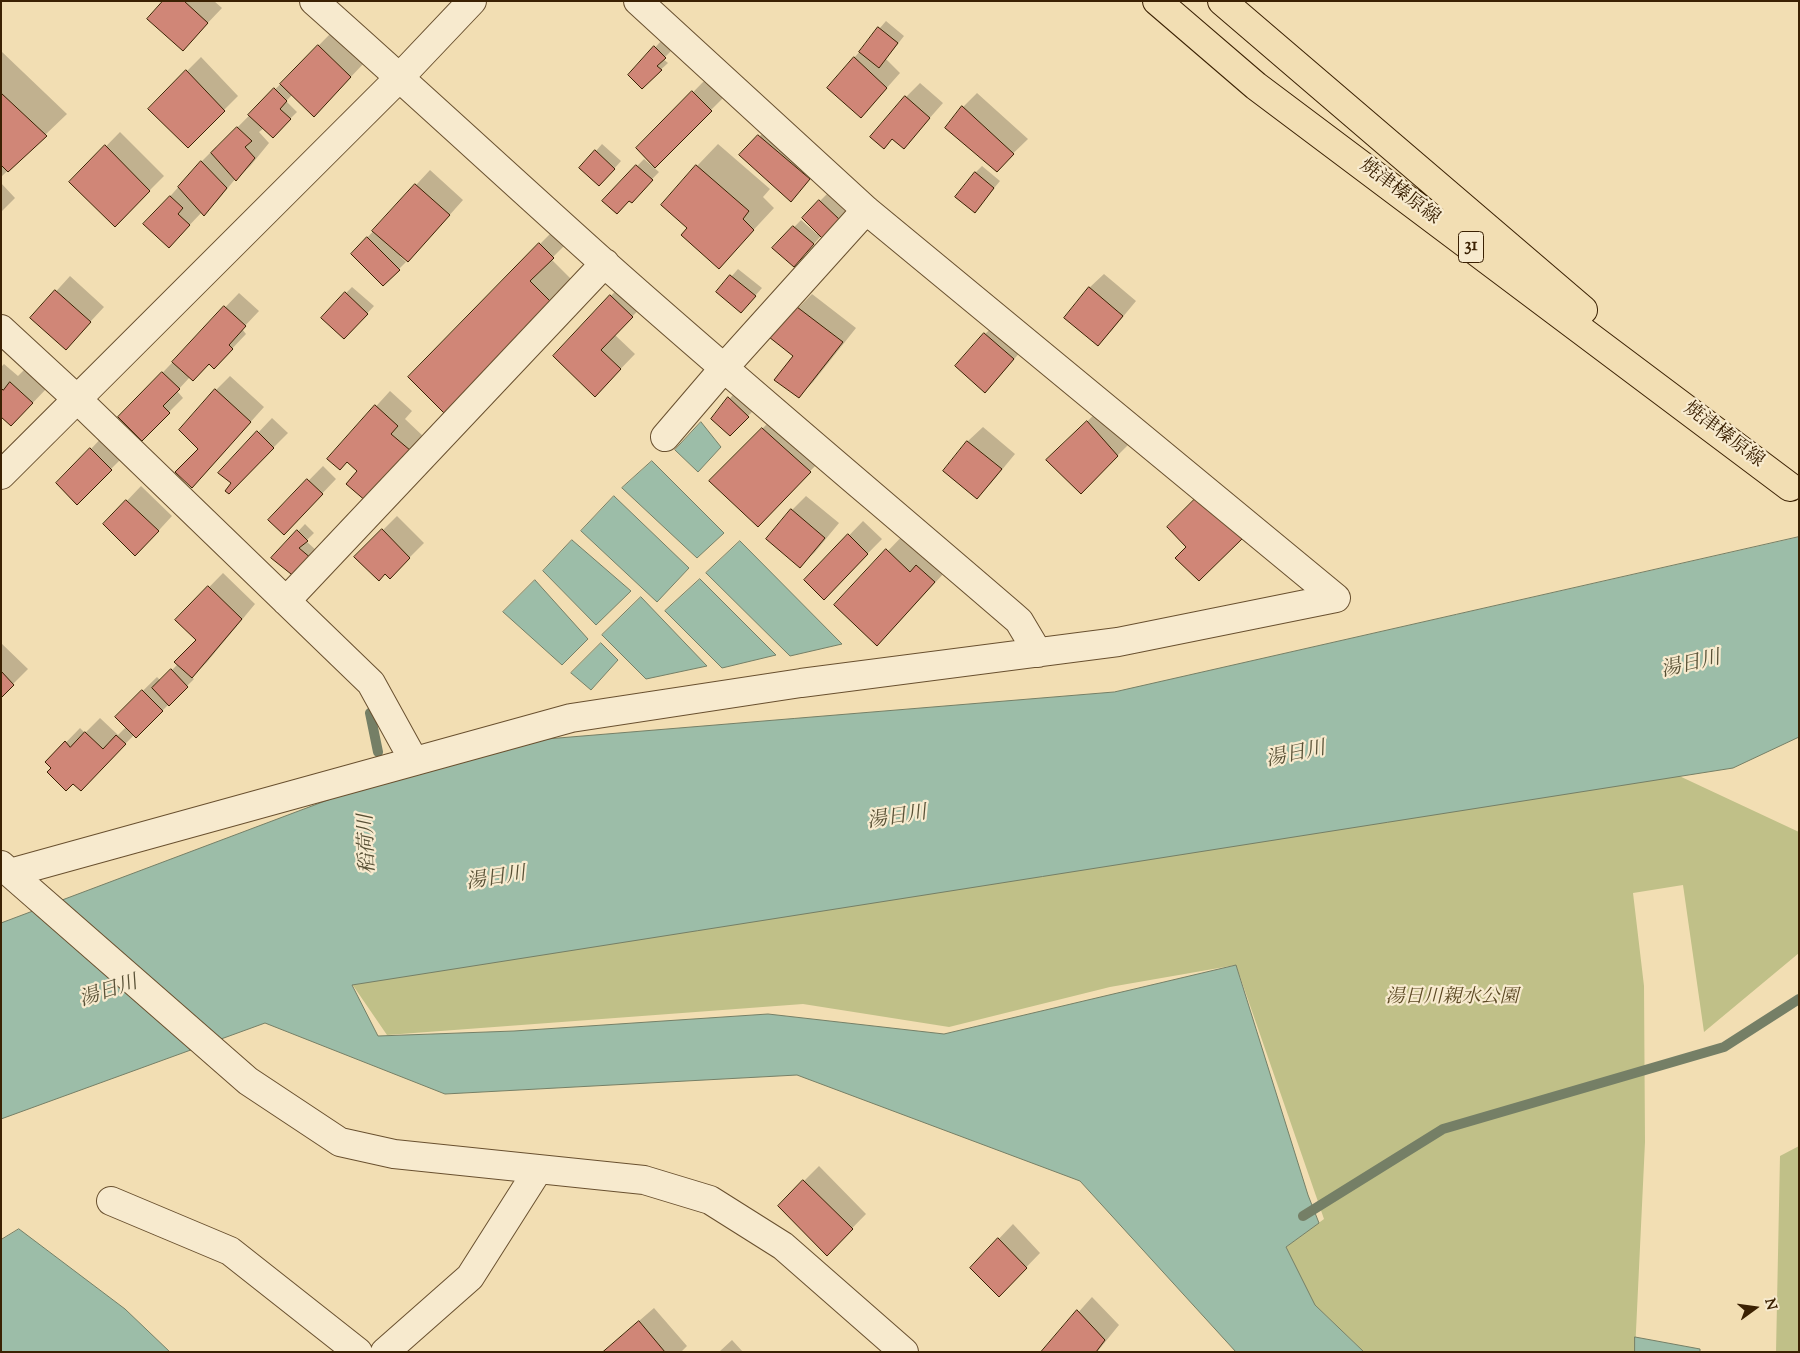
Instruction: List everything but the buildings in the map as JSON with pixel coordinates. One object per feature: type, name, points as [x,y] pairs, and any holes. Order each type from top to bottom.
[{"type":"main road","name":"焼津榛原線","points":[[1157,1],[1256,86],[1794,491]]},
{"type":"main road","name":"焼津榛原線","points":[[1222,1],[1794,491]]},
{"type":"street","points":[[314,1],[724,368],[1020,621],[1038,653]]},
{"type":"street","points":[[1,476],[400,77],[472,1]]},
{"type":"street","points":[[11,874],[571,718],[801,683],[1118,642],[1336,598],[866,210],[638,1]]},
{"type":"street","points":[[665,437],[724,368],[866,210]]},
{"type":"street","points":[[286,601],[605,263]]},
{"type":"street","points":[[1,329],[78,400],[371,683],[414,761]]},
{"type":"street","points":[[11,874],[248,1081],[340,1142],[394,1154],[644,1180],[710,1200],[783,1246],[904,1352]]},
{"type":"street","points":[[385,1352],[470,1277],[538,1170]]},
{"type":"street","points":[[111,1201],[230,1251],[358,1352]]},
{"type":"green space","name":"湯日川親水公園","points":[[1660,767],[1799,832],[1799,953],[1704,1032],[1683,885],[1633,893],[1644,986],[1645,1142],[1635,1352],[1364,1352],[1299,1290],[1286,1247],[1324,1219],[1236,965],[1110,987],[949,1027],[803,1004],[387,1035],[352,984]]},
{"type":"green space","points":[[1799,1146],[1799,1352],[1776,1352],[1780,1156]]},
{"type":"water","points":[[701,422],[721,447],[698,472],[675,450]]},
{"type":"water","points":[[652,461],[724,533],[697,558],[622,488]]},
{"type":"water","points":[[614,496],[689,568],[657,602],[581,531]]},
{"type":"water","name":"湯日川","points":[[1799,537],[1799,737],[1733,768],[352,985],[378,1036],[514,1031],[768,1014],[944,1034],[1236,965],[1308,1195],[1319,1223],[1286,1247],[1315,1305],[1364,1352],[1236,1352],[1080,1181],[797,1075],[445,1094],[265,1023],[1,1119],[1,923],[474,745],[1114,692]]},
{"type":"water","points":[[572,540],[631,591],[596,625],[543,571]]},
{"type":"water","points":[[740,541],[842,644],[790,656],[706,573]]},
{"type":"water","points":[[700,579],[776,655],[722,668],[665,611]]},
{"type":"water","points":[[535,580],[588,639],[562,665],[503,612]]},
{"type":"water","points":[[641,597],[707,666],[646,679],[602,635]]},
{"type":"water","points":[[601,643],[618,660],[591,690],[571,673]]},
{"type":"water","points":[[19,1229],[125,1309],[170,1352],[1,1352],[1,1240]]},
{"type":"water","points":[[1635,1337],[1700,1349],[1700,1352],[1635,1352]]},
{"type":"waterway","name":"稻荷川","points":[[370,713],[378,752]]},
{"type":"waterway","points":[[1303,1216],[1443,1129],[1724,1047],[1799,999]]}]
